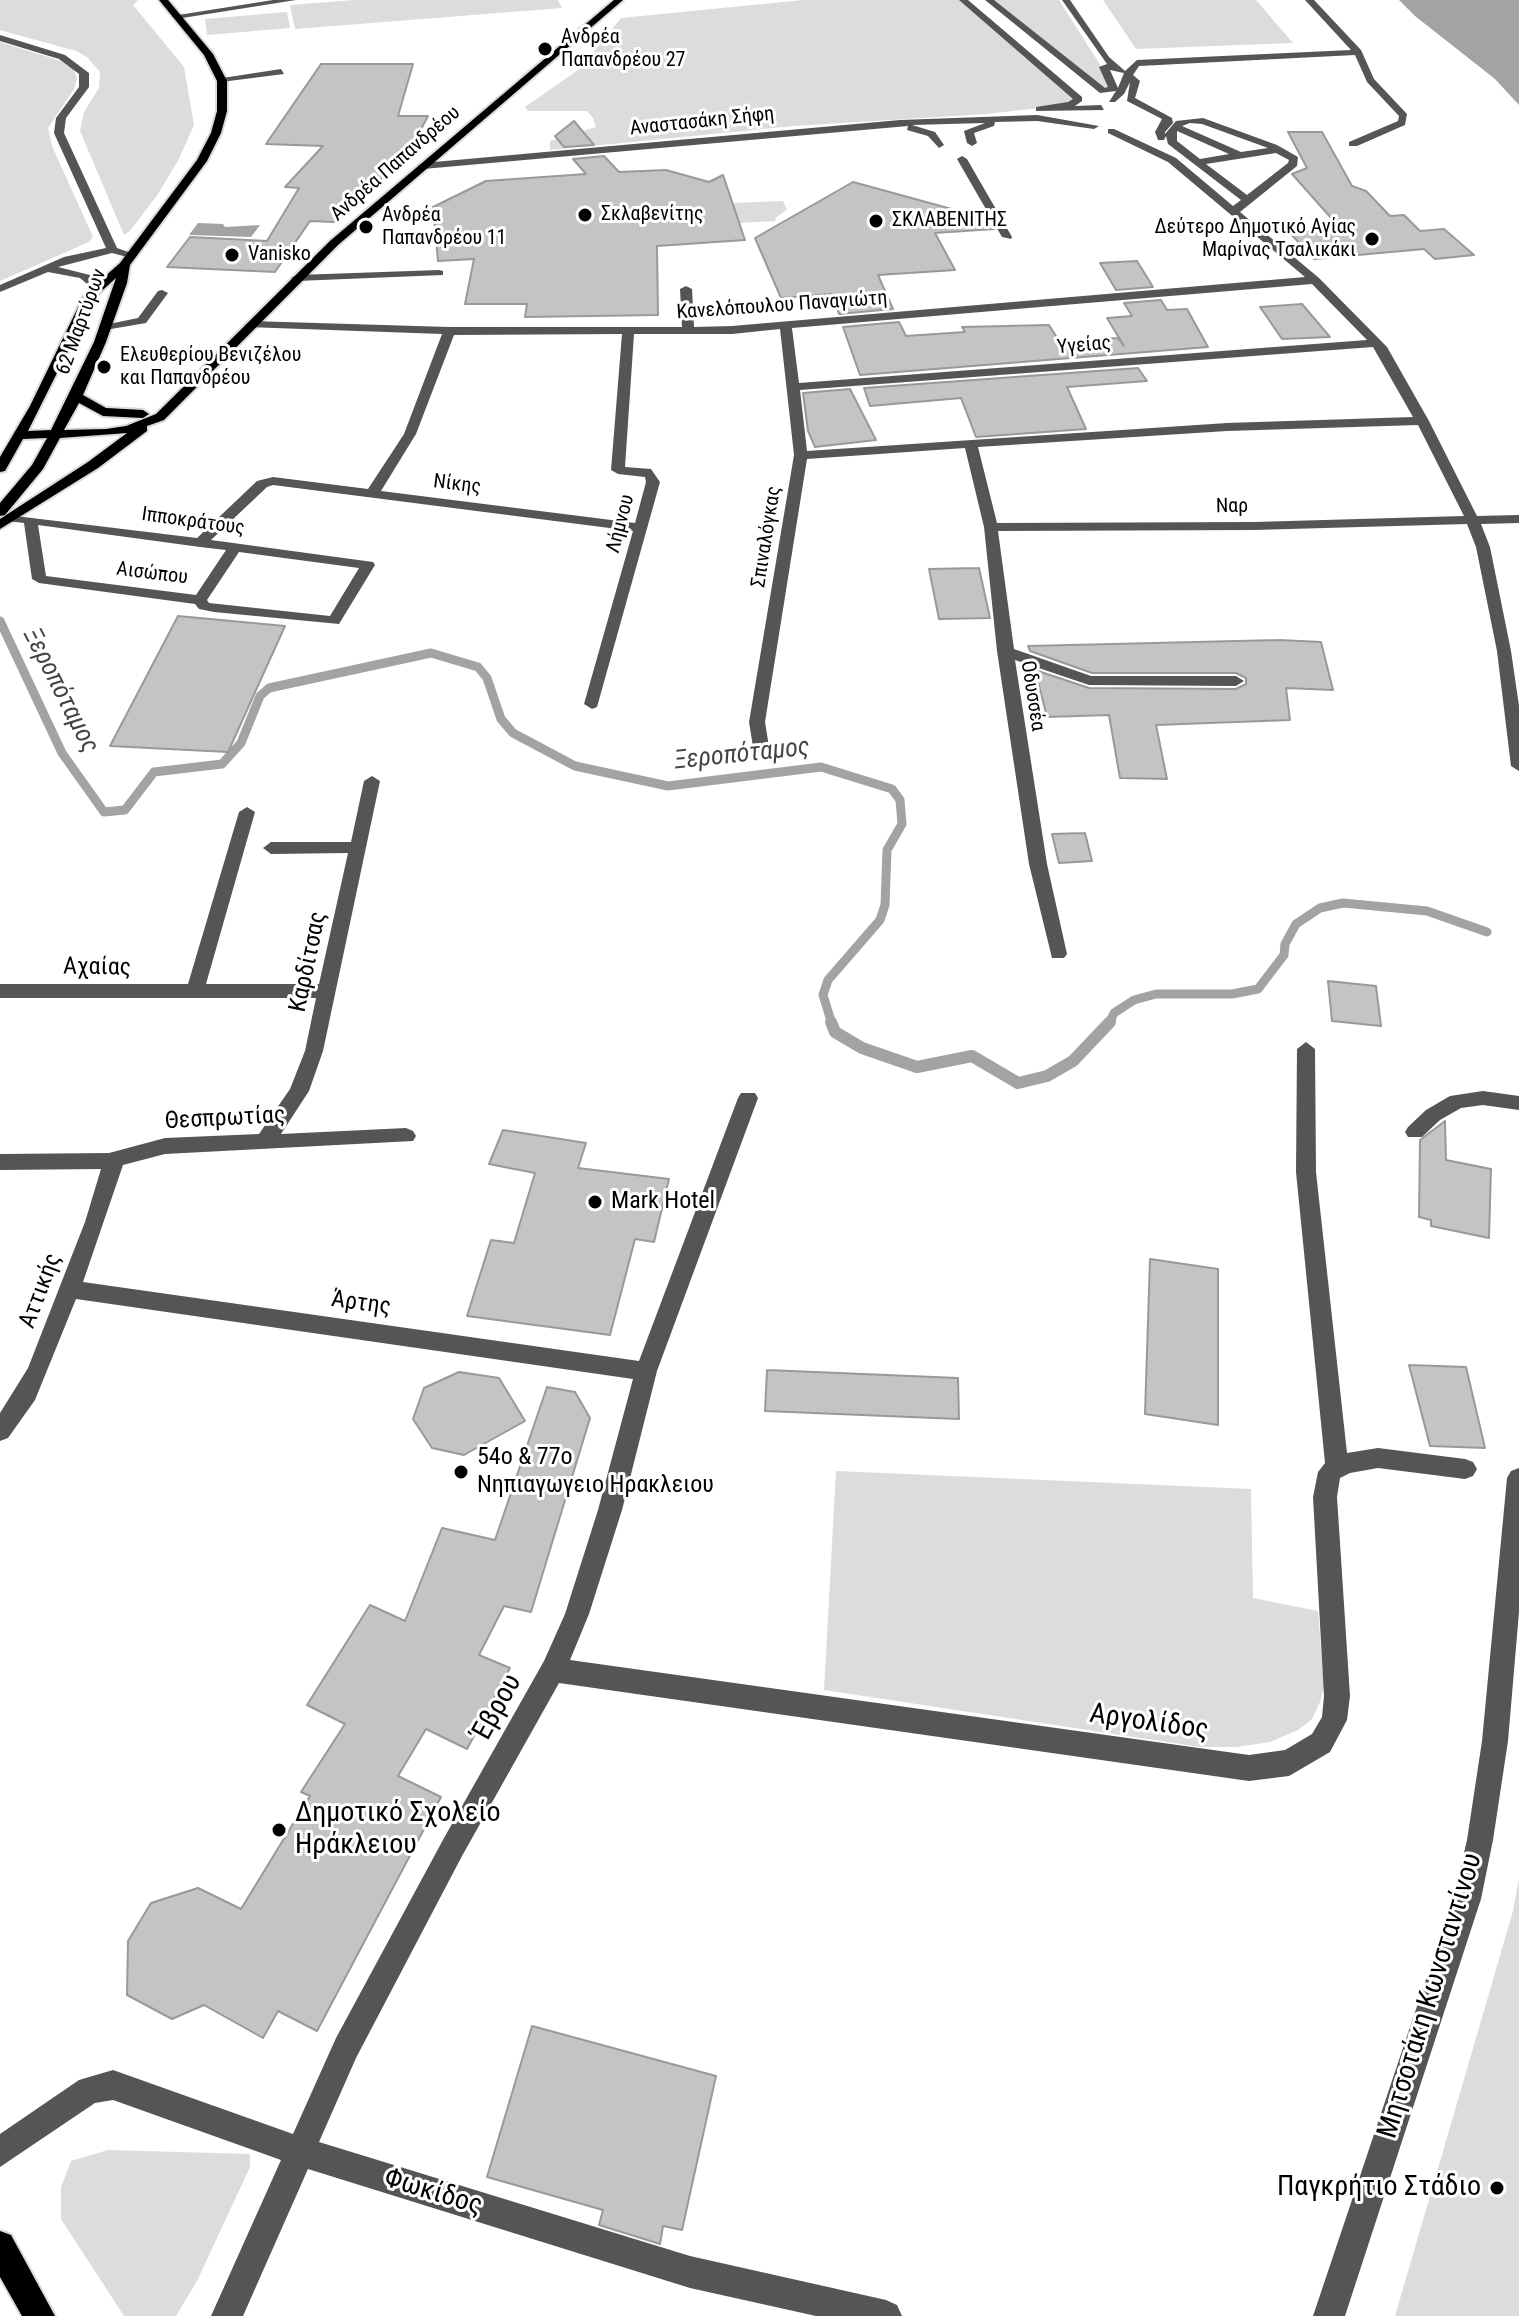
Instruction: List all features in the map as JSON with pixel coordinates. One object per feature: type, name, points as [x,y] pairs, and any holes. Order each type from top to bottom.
[{"type":"main road","points":[[127,260],[208,152],[222,111],[221,79],[208,54],[163,0]]},
{"type":"main road","name":"Ανδρέα Παπανδρέου","points":[[20,435],[106,433],[145,419],[175,403],[297,278],[423,166],[619,0]]},
{"type":"main road","name":"62 Μαρτύρων","points":[[0,468],[28,421],[85,304],[97,287],[127,260]]},
{"type":"main road","name":"62 Μαρτύρων","points":[[4,518],[76,396],[105,326],[127,260]]},
{"type":"main road","points":[[76,396],[103,412],[145,419]]},
{"type":"main road","points":[[4,518],[93,465],[145,419]]},
{"type":"main road","name":"Ανδρέα Παπανδρέου","points":[[28,421],[145,419]]},
{"type":"main road","points":[[0,2246],[39,2316]]},
{"type":"street","points":[[207,0],[208,4],[243,0]]},
{"type":"street","points":[[176,16],[292,0]]},
{"type":"street","points":[[963,0],[1078,96],[1077,102],[1016,111],[1020,118]]},
{"type":"street","points":[[978,0],[1086,85],[1112,100],[1152,116],[1151,132],[1172,160]]},
{"type":"street","points":[[989,0],[1086,85],[1094,109]]},
{"type":"street","points":[[1066,0],[1112,67]]},
{"type":"street","points":[[1309,0],[1358,52],[1370,80],[1404,116],[1402,123],[1353,144]]},
{"type":"street","points":[[0,38],[62,57],[84,73],[84,87],[61,118],[59,133],[112,250],[127,260]]},
{"type":"street","points":[[1112,100],[1121,92],[1134,61],[1358,52]]},
{"type":"street","points":[[1020,118],[1057,122],[1133,144],[1161,139],[1159,135],[1168,120],[1160,112],[1130,99],[1135,81],[1128,74],[1104,67],[1113,81],[1114,90],[1066,85]]},
{"type":"street","points":[[221,79],[281,72]]},
{"type":"street","points":[[1094,109],[1085,117],[1094,126]]},
{"type":"street","points":[[972,143],[968,134],[973,128],[1020,118],[1094,109],[1137,109]]},
{"type":"street","points":[[1020,118],[1049,118],[1094,126],[1140,143],[1172,160],[1315,280],[1377,343],[1423,421],[1474,520],[1491,581],[1516,720],[1519,766]]},
{"type":"street","name":"Αναστασάκη Σήφη","points":[[423,166],[482,163],[780,132],[1020,118]]},
{"type":"street","points":[[963,159],[961,132],[966,120]]},
{"type":"street","points":[[1234,211],[1295,162],[1279,150],[1200,120],[1183,121],[1170,134],[1170,140],[1247,200]]},
{"type":"street","points":[[910,123],[941,133],[963,159],[1007,237]]},
{"type":"street","points":[[764,138],[908,127],[932,134],[939,145]]},
{"type":"street","points":[[1176,127],[1241,156]]},
{"type":"street","points":[[1111,131],[1138,131]]},
{"type":"street","points":[[1198,162],[1279,150]]},
{"type":"street","points":[[0,289],[68,259],[112,250]]},
{"type":"street","points":[[45,269],[127,260]]},
{"type":"street","points":[[45,269],[77,273],[90,278],[97,287]]},
{"type":"street","points":[[297,278],[439,273]]},
{"type":"street","name":"Κανελόπουλου Παναγιώτη","points":[[251,325],[449,331],[628,332],[786,328],[1315,280]]},
{"type":"street","points":[[686,289],[688,331]]},
{"type":"street","points":[[105,326],[142,321],[162,293]]},
{"type":"street","name":"Σπιναλόγκας","points":[[762,753],[757,722],[801,455],[786,328]]},
{"type":"street","points":[[372,494],[410,434],[449,331]]},
{"type":"street","name":"Λήμνου","points":[[592,704],[653,482],[651,475],[618,470],[628,332]]},
{"type":"street","name":"Υγείας","points":[[794,387],[1377,343]]},
{"type":"street","points":[[801,455],[1227,427],[1423,421]]},
{"type":"street","name":"Οδυσσέα","points":[[970,443],[991,527],[1004,651],[1038,864],[1058,954]]},
{"type":"street","name":"Νίκης","points":[[200,543],[268,481],[641,528]]},
{"type":"street","name":"Ιπποκράτους","points":[[4,518],[368,565],[334,621],[317,619]]},
{"type":"street","points":[[1474,520],[1519,519]]},
{"type":"street","name":"Αισώπου","points":[[30,520],[36,576],[39,579],[200,600],[208,607],[317,619]]},
{"type":"street","name":"Ναρ","points":[[991,527],[1254,526],[1474,520]]},
{"type":"street","points":[[200,600],[235,547]]},
{"type":"street","points":[[1004,651],[1089,680],[1236,681]]},
{"type":"street","name":"Καρδίτσας","points":[[265,1142],[294,1101],[308,1070],[328,991],[372,781]]},
{"type":"street","points":[[195,992],[247,812]]},
{"type":"street","points":[[271,848],[358,847]]},
{"type":"street","name":"Αχαίας","points":[[0,991],[328,991]]},
{"type":"street","points":[[1306,1049],[1306,1172],[1337,1466],[1358,1459],[1378,1458],[1465,1469]]},
{"type":"street","name":"Έβρου","points":[[227,2316],[346,2048],[404,1935],[553,1670],[577,1614],[646,1371],[748,1098]]},
{"type":"street","points":[[1415,1132],[1433,1115],[1457,1101],[1483,1098],[1519,1103]]},
{"type":"street","name":"Θεσπρωτίας","points":[[0,1162],[114,1161],[165,1146],[406,1136]]},
{"type":"street","name":"Αττικής","points":[[0,1431],[27,1393],[69,1289],[114,1161]]},
{"type":"street","name":"Άρτης","points":[[69,1289],[646,1371]]},
{"type":"street","name":"Αργολίδος","points":[[553,1670],[1249,1768],[1289,1763],[1321,1743],[1334,1720],[1337,1696],[1325,1497],[1326,1481],[1337,1466]]},
{"type":"street","name":"Μητσοτάκη Κωνσταντίνου","points":[[1329,2316],[1467,1899],[1480,1840],[1495,1741],[1519,1478]]},
{"type":"street","name":"Φωκίδος","points":[[0,2152],[89,2090],[113,2085],[299,2151],[690,2272],[886,2316]]},
{"type":"shaded area","points":[[0,0],[138,0],[133,5],[184,67],[194,125],[179,159],[158,194],[124,235],[80,131],[84,112],[99,88],[100,72],[87,57],[76,51],[0,30]]},
{"type":"shaded area","points":[[354,0],[558,0],[562,8],[295,29],[290,5]]},
{"type":"shaded area","points":[[803,0],[960,0],[1076,99],[1065,105],[986,114],[794,126],[550,150],[550,141],[596,127],[593,118],[587,111],[528,111],[525,107],[581,68],[621,18]]},
{"type":"shaded area","points":[[992,0],[1059,0],[1113,85],[1106,91]]},
{"type":"shaded area","points":[[1103,0],[1256,0],[1293,43],[1136,49]]},
{"type":"shaded area","points":[[1399,0],[1519,0],[1519,105],[1495,79]]},
{"type":"shaded area","points":[[287,12],[290,28],[207,35],[205,19]]},
{"type":"shaded area","points":[[0,42],[61,61],[73,69],[77,78],[74,89],[48,128],[52,146],[93,237],[89,242],[0,281]]},
{"type":"shaded area","points":[[783,201],[787,210],[775,218],[776,221],[739,223],[732,203]]},
{"type":"shaded area","points":[[198,223],[223,224],[225,227],[260,225],[251,237],[189,235]]},
{"type":"shaded area","points":[[836,1471],[1251,1489],[1253,1598],[1318,1611],[1324,1687],[1312,1719],[1298,1730],[1270,1742],[1236,1747],[1200,1747],[824,1690]]},
{"type":"shaded area","points":[[1519,1878],[1519,2316],[1395,2316],[1513,1911]]},
{"type":"shaded area","points":[[108,2150],[250,2154],[250,2167],[197,2281],[176,2316],[124,2316],[61,2219],[61,2187],[71,2161]]},
{"type":"building","points":[[321,64],[413,64],[398,116],[428,116],[410,150],[399,150],[374,190],[334,222],[310,221],[275,272],[167,267],[190,237],[267,241],[299,188],[285,187],[323,146],[266,144]]},
{"type":"building","points":[[574,121],[594,145],[564,147],[555,136]]},
{"type":"building","points":[[1288,132],[1322,132],[1352,186],[1366,191],[1390,216],[1404,215],[1420,231],[1444,229],[1474,255],[1435,259],[1424,249],[1314,259],[1290,233],[1341,229],[1292,174],[1307,168]]},
{"type":"building","name":"Σκλαβενίτης","points":[[604,156],[619,172],[666,170],[709,182],[723,175],[745,240],[657,246],[658,315],[525,317],[527,304],[465,304],[474,259],[438,261],[433,207],[486,181],[586,174],[573,159]]},
{"type":"building","points":[[853,182],[988,219],[994,229],[935,233],[955,270],[878,275],[893,309],[839,314],[832,294],[781,298],[755,238]]},
{"type":"building","points":[[1137,261],[1153,287],[1116,290],[1100,263]]},
{"type":"building","points":[[1161,300],[1167,310],[1187,309],[1208,347],[860,375],[843,327],[899,322],[906,336],[965,332],[962,327],[1049,325],[1059,341],[1118,338],[1124,346],[1107,318],[1132,316],[1124,303]]},
{"type":"building","points":[[1302,304],[1330,337],[1282,339],[1260,307]]},
{"type":"building","points":[[1138,368],[1147,381],[1067,387],[1086,429],[976,437],[961,398],[870,406],[864,388]]},
{"type":"building","points":[[850,389],[876,440],[815,447],[808,431],[803,393]]},
{"type":"building","points":[[979,568],[990,618],[939,619],[929,569]]},
{"type":"building","points":[[178,616],[285,626],[228,752],[110,746]]},
{"type":"building","points":[[1279,640],[1321,642],[1333,690],[1286,688],[1290,720],[1156,725],[1167,779],[1120,778],[1109,715],[1047,717],[1035,670],[1089,688],[1236,689],[1246,684],[1246,678],[1236,673],[1092,673],[1030,651],[1028,646]]},
{"type":"building","points":[[1085,833],[1092,861],[1059,863],[1052,834]]},
{"type":"building","points":[[1328,981],[1376,986],[1381,1026],[1332,1021]]},
{"type":"building","points":[[1445,1121],[1446,1160],[1491,1169],[1489,1238],[1431,1226],[1431,1220],[1419,1217],[1420,1140]]},
{"type":"building","points":[[503,1130],[586,1143],[578,1168],[669,1179],[654,1242],[635,1239],[610,1335],[467,1316],[491,1240],[514,1243],[535,1173],[489,1164]]},
{"type":"building","points":[[1150,1259],[1218,1269],[1218,1425],[1145,1414]]},
{"type":"building","points":[[1409,1365],[1466,1367],[1485,1448],[1430,1446]]},
{"type":"building","points":[[767,1370],[958,1378],[959,1419],[765,1411]]},
{"type":"building","points":[[459,1372],[499,1378],[525,1421],[464,1455],[432,1448],[413,1419],[424,1388]]},
{"type":"building","points":[[547,1387],[575,1392],[590,1418],[531,1612],[504,1606],[479,1655],[510,1668],[467,1749],[426,1729],[398,1776],[441,1797],[317,2031],[278,2011],[263,2038],[204,2005],[172,2019],[127,1995],[128,1941],[151,1903],[198,1888],[241,1909],[310,1796],[301,1792],[345,1724],[307,1705],[370,1605],[405,1621],[442,1528],[495,1540]]},
{"type":"building","points":[[532,2026],[716,2076],[682,2230],[663,2226],[660,2244],[599,2225],[603,2210],[487,2177]]},
{"type":"waterway","name":"Ξεροπόταμος","points":[[0,621],[62,753],[104,812],[125,810],[154,772],[222,764],[241,743],[260,696],[269,688],[431,653],[478,667],[487,678],[501,719],[513,733],[575,766],[668,786],[821,767],[892,789],[900,800],[902,824],[887,850],[885,905],[880,920],[828,980],[823,995],[832,1024]]},
{"type":"waterway","name":"Ξεροπόταμος","points":[[1110,1022],[1114,1013],[1134,1000],[1156,994],[1232,994],[1258,989],[1284,955],[1285,944],[1296,924],[1320,908],[1343,903],[1427,911],[1487,932]]},
{"type":"waterway","name":"Ξεροπόταμος","points":[[831,1022],[835,1032],[862,1048],[917,1067],[972,1056],[1018,1083],[1047,1076],[1073,1061],[1110,1022]]},
{"type":"place","name":"Ανδρέα Παπανδρέου 27","points":[[545,49]]},
{"type":"place","name":"Σκλαβενίτης","points":[[585,215]]},
{"type":"place","name":"ΣΚΛΑΒΕΝΙΤΗΣ","points":[[876,221]]},
{"type":"place","name":"Ανδρέα Παπανδρέου 11","points":[[366,227]]},
{"type":"place","name":"Δεύτερο Δημοτικό Αγίας Μαρίνας Τσαλικάκι","points":[[1372,239]]},
{"type":"place","name":"Vanisko","points":[[232,255]]},
{"type":"place","name":"Ελευθερίου Βενιζέλου και Παπανδρέου","points":[[104,367]]},
{"type":"place","name":"Mark Hotel","points":[[595,1202]]},
{"type":"place","name":"54ο & 77ο Νηπιαγωγειο Ηρακλειου","points":[[461,1472]]},
{"type":"place","name":"Δημοτικό Σχολείο Ηράκλειου","points":[[279,1830]]},
{"type":"place","name":"Παγκρήτιο Στάδιο","points":[[1497,2188]]}]
